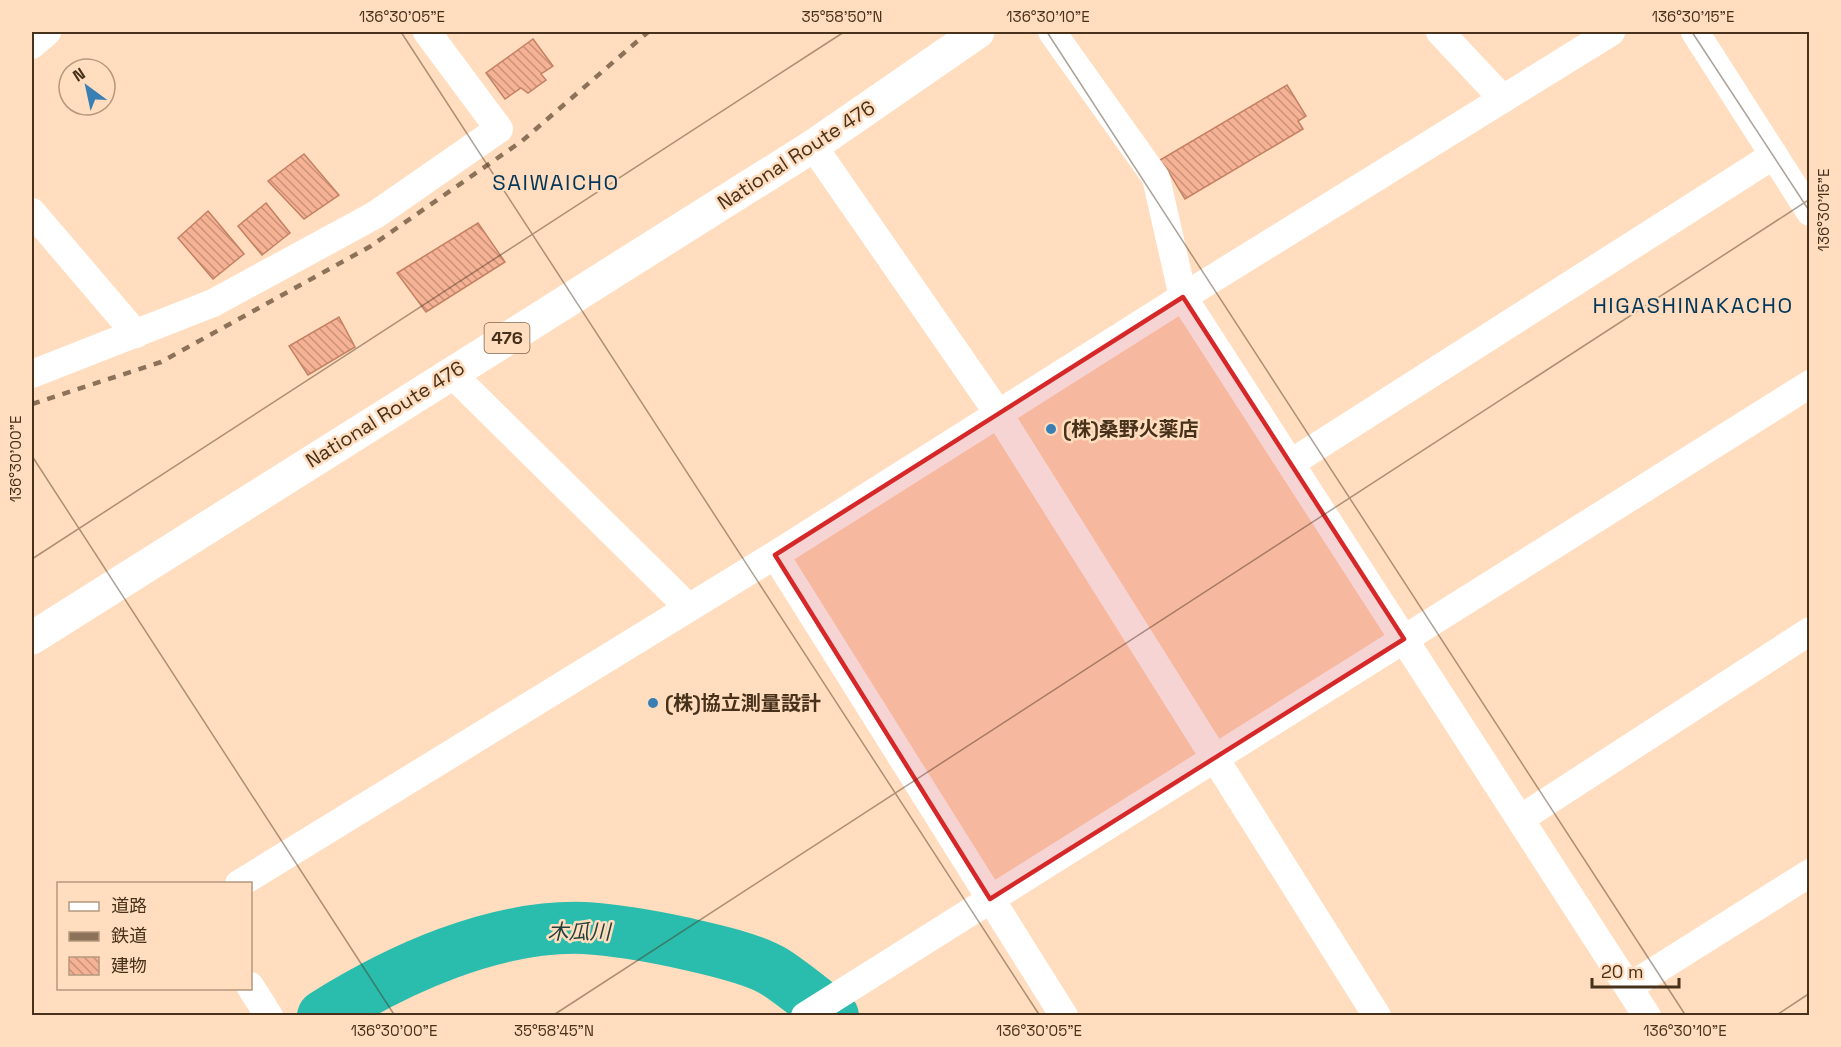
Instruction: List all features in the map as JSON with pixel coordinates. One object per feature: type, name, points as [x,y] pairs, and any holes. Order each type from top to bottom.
[{"type":"highway","name":"National Route 476","points":[[32,638],[813,146],[978,32]]},
{"type":"street","points":[[32,45],[47,32]]},
{"type":"street","points":[[32,374],[213,303],[375,215],[499,129],[427,32]]},
{"type":"street","points":[[1052,32],[1156,178],[1183,297],[1647,1016]]},
{"type":"street","points":[[1440,32],[1503,99]]},
{"type":"street","points":[[242,882],[775,555],[1183,297],[1611,32]]},
{"type":"street","points":[[1695,32],[1774,155],[1801,180],[1809,212]]},
{"type":"street","points":[[813,146],[998,413],[1377,1016]]},
{"type":"street","points":[[1291,463],[1774,155]]},
{"type":"street","points":[[32,212],[136,334]]},
{"type":"street","points":[[451,373],[689,608]]},
{"type":"street","points":[[805,1016],[1809,384]]},
{"type":"street","points":[[775,555],[1064,1016]]},
{"type":"street","points":[[1520,819],[1809,630]]},
{"type":"street","points":[[1629,987],[1809,873]]},
{"type":"street","points":[[252,989],[269,1016]]},
{"type":"highlighted area","points":[[1183,297],[1404,639],[990,899],[775,555]]},
{"type":"building","points":[[533,39],[553,66],[541,74],[546,80],[528,93],[521,88],[505,99],[486,73]]},
{"type":"building","points":[[1287,85],[1306,116],[1298,121],[1303,129],[1185,199],[1167,169],[1161,173],[1155,163]]},
{"type":"building","points":[[304,154],[339,195],[304,219],[268,181]]},
{"type":"building","points":[[266,203],[290,233],[262,255],[238,226]]},
{"type":"building","points":[[208,211],[244,254],[213,279],[178,238]]},
{"type":"building","points":[[478,223],[505,262],[426,312],[397,273]]},
{"type":"building","points":[[339,317],[355,347],[308,375],[289,346]]},
{"type":"waterway","name":"木瓜川","points":[[323,1016],[383,982],[448,953],[516,934],[550,929],[584,928],[671,940],[755,962],[782,977],[833,1016]]},
{"type":"railway","points":[[32,404],[161,362],[371,246],[522,141],[648,32]]},
{"type":"place","name":"(株)桑野火薬店","points":[[1051,429]]},
{"type":"place","name":"(株)協立測量設計","points":[[653,703]]},
{"type":"district","name":"SAIWAICHO","points":[[556,182]]},
{"type":"district","name":"HIGASHINAKACHO","points":[[1693,305]]}]
